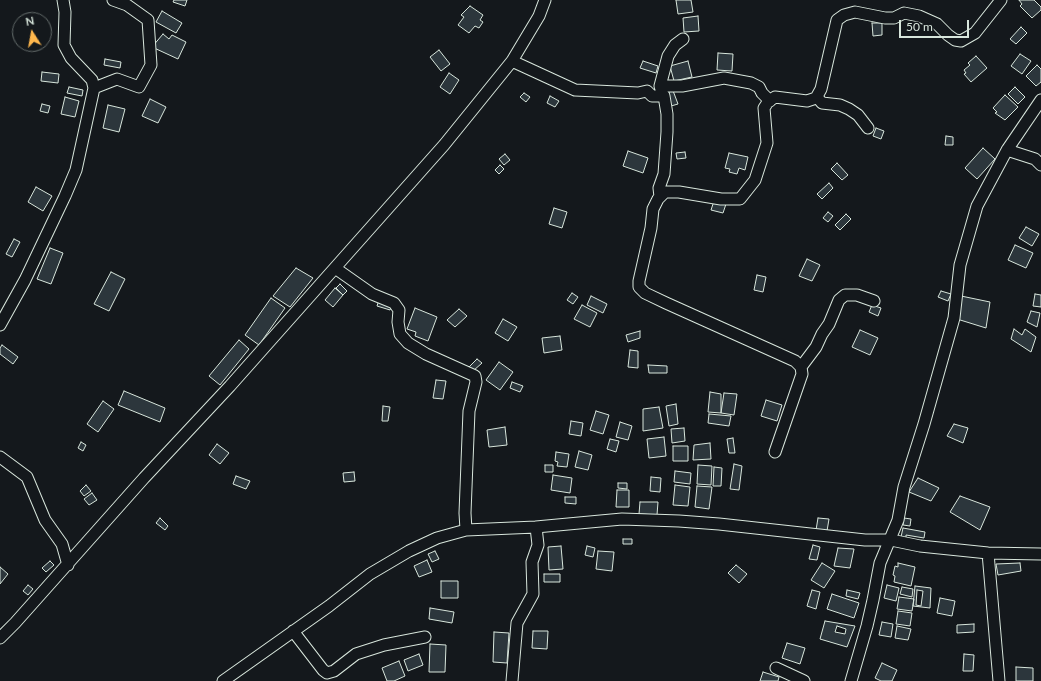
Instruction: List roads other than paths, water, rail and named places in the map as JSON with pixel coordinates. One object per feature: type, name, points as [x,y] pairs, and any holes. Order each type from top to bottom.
[{"type":"street","points":[[0,325],[25,280],[76,170],[94,88],[92,80],[72,58],[64,45],[65,12],[63,0]]},
{"type":"street","points":[[94,88],[118,78],[139,87],[151,65],[148,20],[127,5],[113,0]]},
{"type":"street","points":[[0,638],[16,623],[144,478],[230,386],[444,144],[512,61],[539,16],[545,0]]},
{"type":"street","points":[[775,452],[802,374],[801,367],[796,361],[666,303],[645,293],[639,288],[639,281],[651,228],[653,209],[660,197],[665,192],[679,192],[721,199],[740,199],[755,180],[767,143],[764,108],[775,97],[807,101],[817,97],[821,89],[837,20],[844,15],[854,12],[885,18],[894,18],[904,13],[919,16],[937,24],[955,40],[961,41],[975,33],[1001,0]]},
{"type":"street","points":[[660,197],[659,188],[664,174],[667,132],[667,114],[662,91],[668,56],[675,45],[683,39]]},
{"type":"street","points":[[512,61],[575,90],[638,93],[647,91],[652,96],[662,91],[724,78],[751,83],[759,87],[762,93],[770,101]]},
{"type":"street","points":[[817,97],[822,103],[840,105],[849,109],[858,115],[868,128]]},
{"type":"street","points":[[851,681],[874,600],[880,563],[891,540],[898,520],[904,487],[924,424],[954,318],[960,265],[977,206],[1007,150],[1041,100]]},
{"type":"street","points":[[1007,150],[1035,159],[1041,166]]},
{"type":"street","points":[[335,268],[372,294],[394,303],[400,310],[398,322],[400,334],[408,343],[426,354],[475,376],[476,382],[469,411],[465,513],[466,530]]},
{"type":"street","points":[[801,367],[816,347],[829,324],[839,300],[845,295],[857,295],[874,301]]},
{"type":"street","points":[[0,457],[27,477],[45,520],[62,544],[68,564]]},
{"type":"street","points":[[228,680],[370,574],[409,551],[437,538],[466,530],[636,519],[719,524],[865,540],[891,540],[920,546],[988,553],[1041,554]]},
{"type":"street","points":[[512,681],[517,623],[533,594],[532,562],[538,545],[536,526]]},
{"type":"street","points":[[988,553],[999,681]]},
{"type":"street","points":[[293,630],[323,670],[327,673],[334,671],[356,654],[384,645],[425,637]]},
{"type":"street","points":[[776,668],[804,681]]}]
